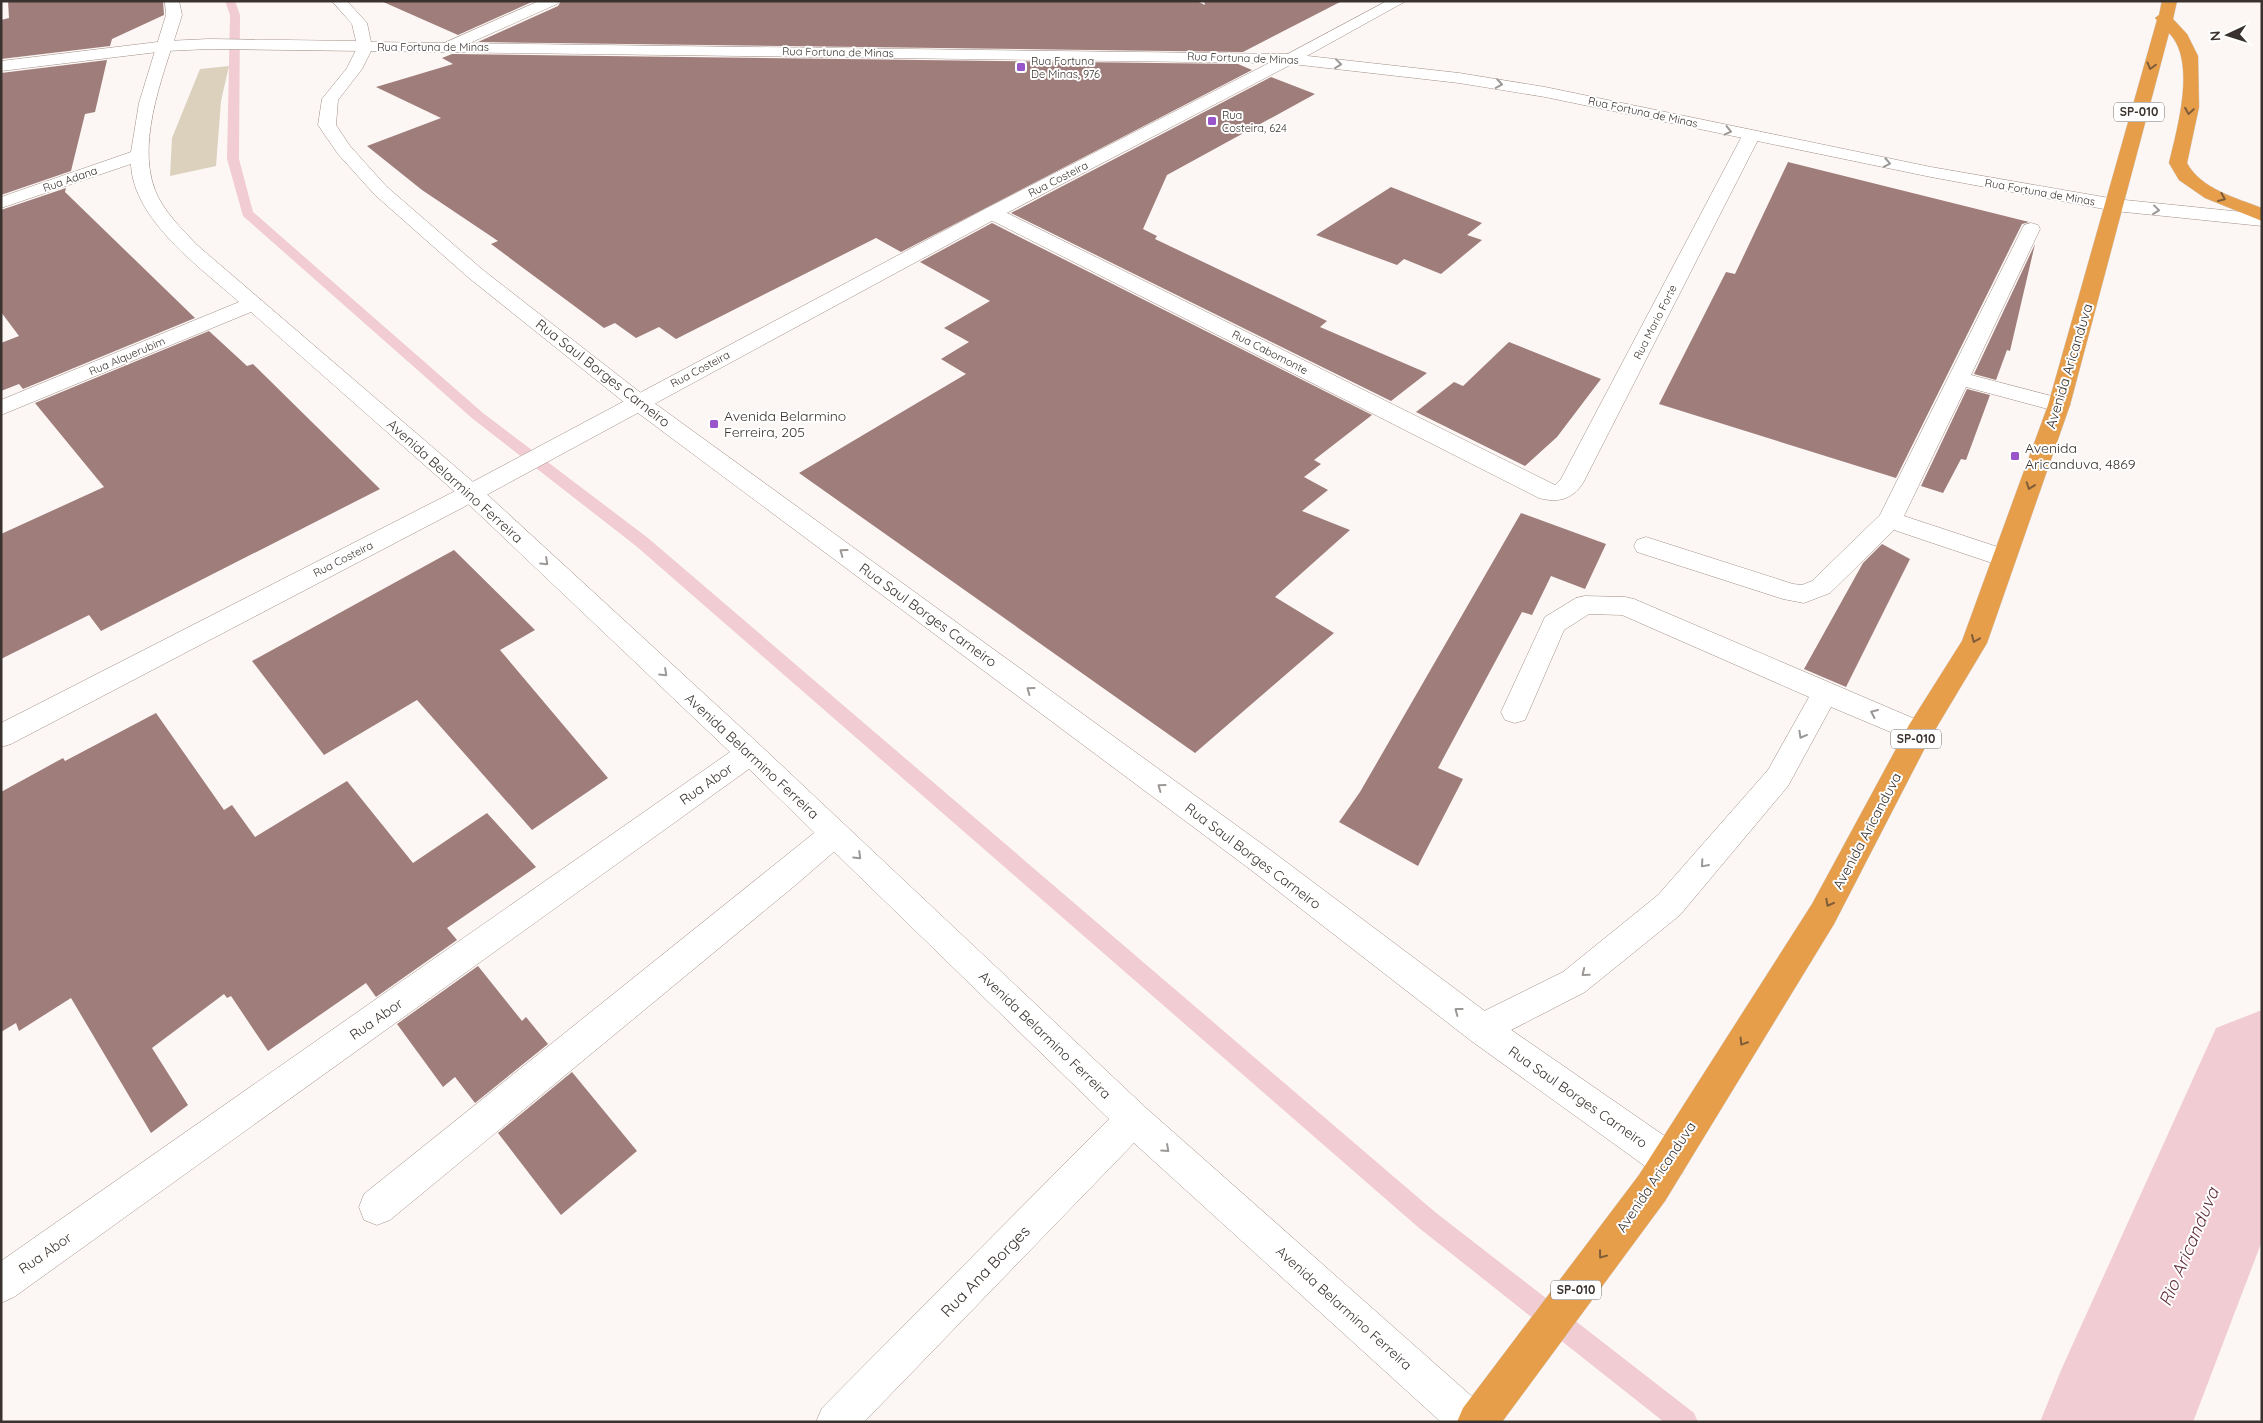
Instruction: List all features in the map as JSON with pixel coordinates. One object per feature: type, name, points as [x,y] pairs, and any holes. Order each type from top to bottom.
[{"type":"highway","name":"Avenida Aricanduva","points":[[1477,1422],[1661,1174],[1823,914],[1919,733],[1974,643],[2059,404],[2170,1]]},
{"type":"highway","points":[[2164,18],[2179,34],[2190,56],[2191,107],[2178,163],[2185,176],[2211,194],[2262,215]]},
{"type":"street","name":"Avenida Belarmino Ferreira","points":[[172,1],[174,15],[146,106],[139,155],[145,190],[166,222],[190,249],[471,493],[750,753],[1133,1119],[1471,1422]]},
{"type":"street","points":[[339,1],[358,23],[365,47]]},
{"type":"street","points":[[448,47],[552,1]]},
{"type":"street","name":"Rua Costeira","points":[[1,736],[471,493],[992,213],[1399,1]]},
{"type":"street","name":"Rua Fortuna de Minas","points":[[166,46],[209,44],[1290,59],[1459,78],[1545,92],[1931,172],[2114,205],[2262,220]]},
{"type":"street","points":[[1,66],[166,46]]},
{"type":"street","name":"Rua Saul Borges Carneiro","points":[[365,47],[354,69],[330,99],[327,124],[344,150],[381,191],[476,274],[638,402],[1262,861],[1482,1029],[1661,1174]]},
{"type":"street","name":"Rua Mario Forte","points":[[1547,492],[1564,492],[1571,483],[1751,136]]},
{"type":"street","name":"Rua Adana","points":[[1,203],[139,155]]},
{"type":"street","name":"Rua Cabomonte","points":[[992,213],[1547,492]]},
{"type":"street","points":[[1646,546],[1792,593],[1804,594],[1821,587],[1890,520],[2031,229]]},
{"type":"street","name":"Rua Alquerubim","points":[[1,408],[253,304]]},
{"type":"street","points":[[1959,378],[2059,404]]},
{"type":"street","points":[[1890,520],[2004,558]]},
{"type":"street","points":[[1515,712],[1554,624],[1585,605],[1625,606],[1919,733]]},
{"type":"street","points":[[1482,1029],[1574,982],[1669,905],[1778,778],[1826,692]]},
{"type":"street","name":"Rua Abor","points":[[1,1284],[750,753]]},
{"type":"street","points":[[376,1207],[788,874],[834,834]]},
{"type":"street","name":"Rua Ana Borges","points":[[836,1422],[1133,1119]]},
{"type":"shaded area","points":[[229,66],[221,101],[216,166],[170,176],[172,138],[200,69]]},
{"type":"building","points":[[8,1],[163,1],[164,15],[112,39],[110,46],[1,59],[1,20],[9,18]]},
{"type":"building","points":[[381,1],[534,1],[458,35]]},
{"type":"building","points":[[561,1],[1197,1],[1205,5],[1204,1],[1342,1],[1243,52],[478,42],[558,6]]},
{"type":"building","points":[[452,54],[1238,64],[1252,70],[901,252],[876,238],[676,339],[659,327],[636,338],[615,323],[604,328],[491,244],[498,241],[422,190],[367,146],[441,118],[376,87],[453,64],[442,58]]},
{"type":"building","points":[[107,60],[95,112],[85,114],[71,171],[1,195],[1,73]]},
{"type":"building","points":[[1271,77],[1315,94],[1167,175],[1143,229],[1157,236],[1155,239],[1327,321],[1320,327],[1427,373],[1391,401],[1011,213]]},
{"type":"building","points":[[1788,162],[2029,222],[2022,224],[1896,478],[1659,404],[1726,272],[1735,274]]},
{"type":"building","points":[[1391,187],[1482,223],[1467,235],[1482,240],[1441,274],[1404,259],[1397,265],[1316,235]]},
{"type":"building","points":[[66,188],[65,192],[195,318],[23,389],[19,384],[1,391],[1,343],[19,336],[1,312],[1,210]]},
{"type":"building","points":[[992,223],[1372,415],[1314,460],[1321,464],[1304,477],[1328,490],[1302,511],[1350,530],[1275,597],[1334,633],[1195,753],[799,473],[966,374],[941,359],[969,342],[944,328],[990,301],[920,262]]},
{"type":"building","points":[[2035,244],[2010,351],[2007,350],[1996,380],[1974,374]]},
{"type":"building","points":[[209,331],[247,366],[253,364],[380,489],[101,631],[89,615],[1,659],[1,534],[104,487],[35,403]]},
{"type":"building","points":[[1509,342],[1601,379],[1557,437],[1525,466],[1416,412],[1454,382],[1463,386]]},
{"type":"building","points":[[1967,389],[1990,395],[1966,460],[1961,459],[1943,493],[1921,486]]},
{"type":"building","points":[[1521,513],[1606,544],[1585,589],[1551,576],[1532,615],[1522,612],[1438,768],[1463,779],[1418,866],[1339,822],[1360,792]]},
{"type":"building","points":[[1882,544],[1910,559],[1846,687],[1804,669],[1863,563]]},
{"type":"building","points":[[454,550],[535,630],[500,650],[608,778],[532,830],[417,700],[324,755],[252,661]]},
{"type":"building","points":[[156,713],[224,810],[232,805],[255,837],[347,781],[413,863],[487,813],[536,867],[447,928],[457,940],[376,997],[366,983],[268,1051],[231,996],[227,998],[224,994],[152,1048],[188,1105],[151,1133],[71,998],[19,1031],[16,1023],[1,1032],[1,792],[63,758],[65,761]]},
{"type":"building","points":[[478,966],[522,1021],[526,1017],[548,1044],[475,1103],[455,1077],[443,1087],[397,1024]]},
{"type":"building","points":[[572,1072],[637,1151],[561,1215],[498,1133]]},
{"type":"waterway","points":[[230,1],[235,15],[233,159],[247,213],[478,416],[642,542],[1427,1220],[1685,1422]]},
{"type":"waterway","name":"Rio Aricanduva","points":[[2116,1422],[2262,1072]]},
{"type":"place","name":"Rua Fortuna De Minas, 976","points":[[1021,67]]},
{"type":"place","name":"Rua Costeira, 624","points":[[1212,121]]},
{"type":"place","name":"Avenida Belarmino Ferreira, 205","points":[[714,424]]},
{"type":"place","name":"Avenida Aricanduva, 4869","points":[[2015,456]]}]
